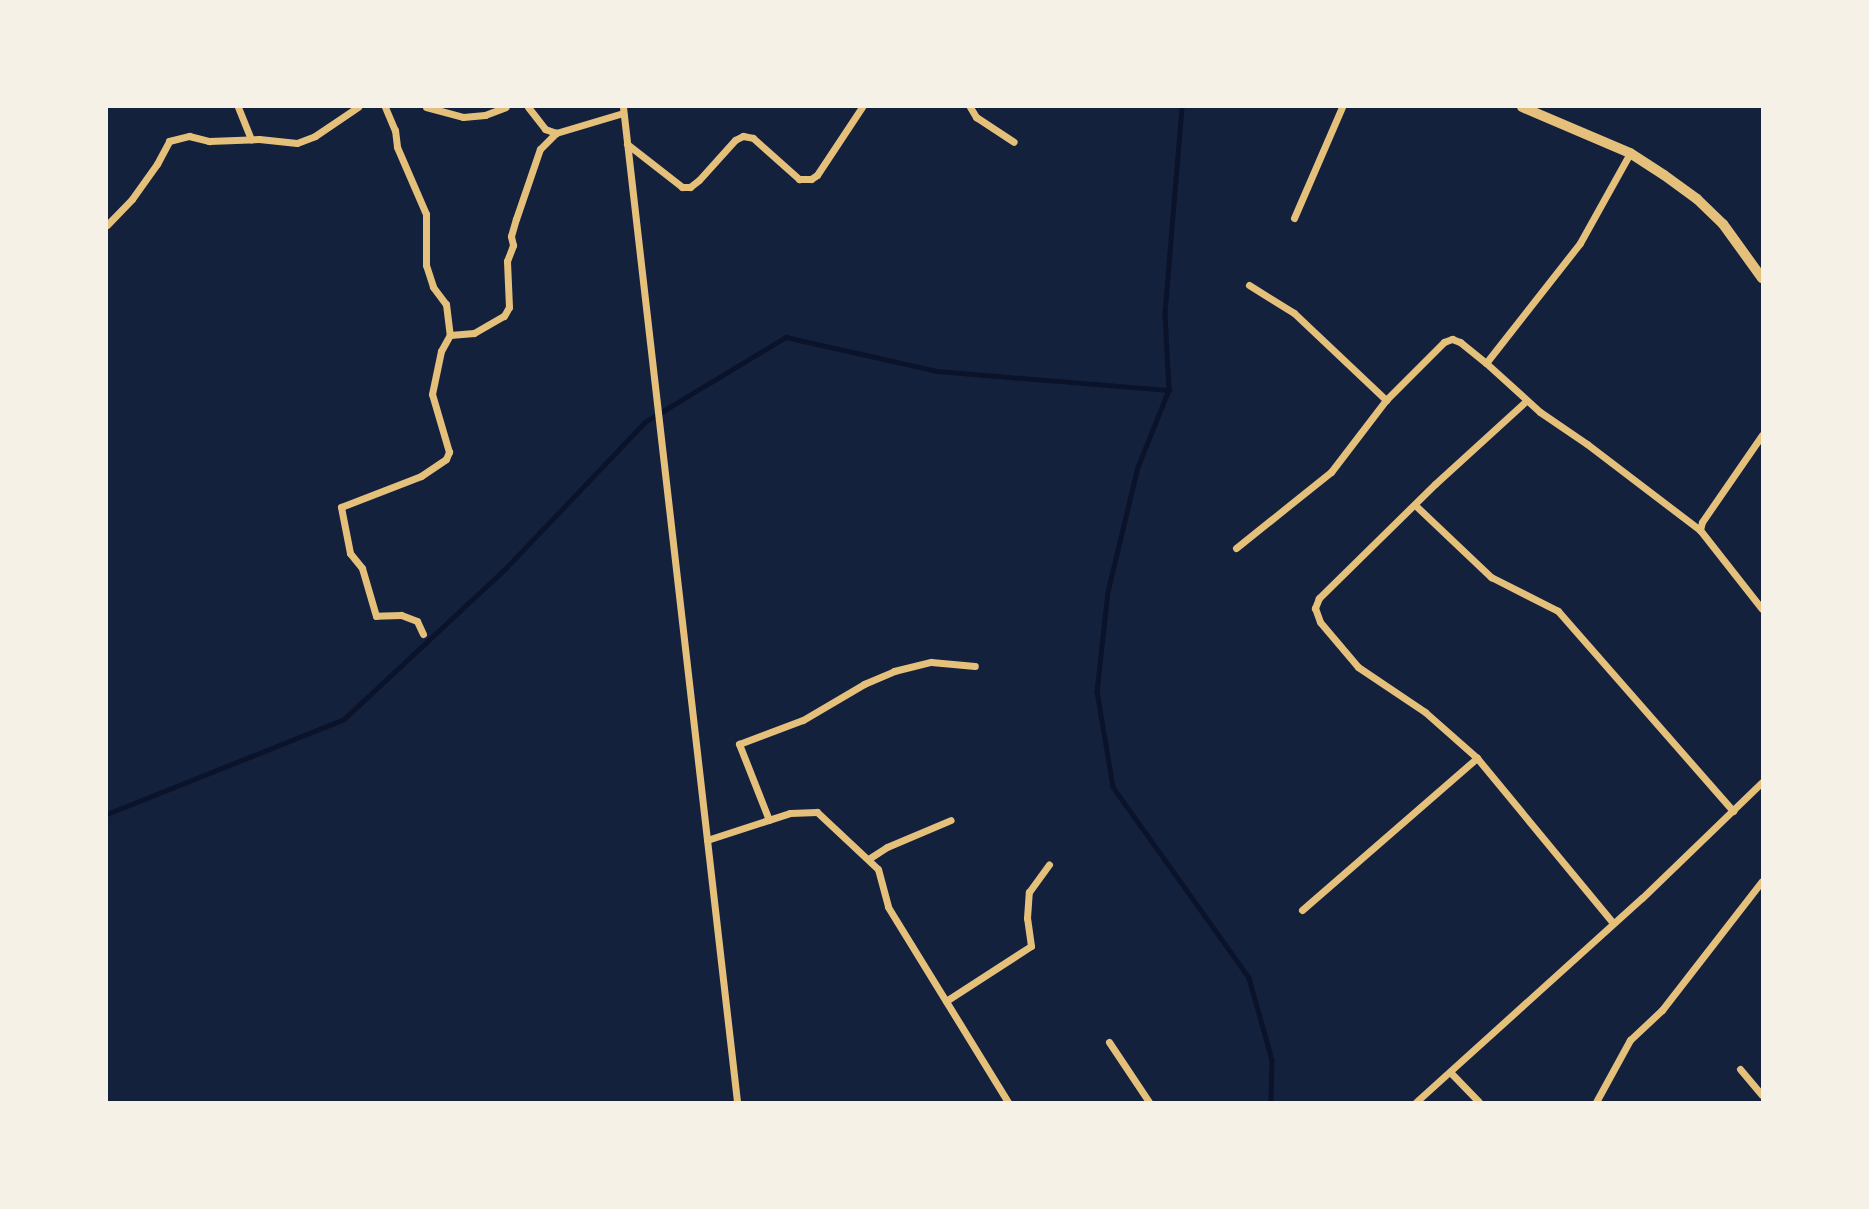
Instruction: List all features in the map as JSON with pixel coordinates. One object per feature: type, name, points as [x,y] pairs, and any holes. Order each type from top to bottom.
[{"type":"main road","points":[[1522,107],[1630,153],[1697,199],[1723,224],[1761,274]]},
{"type":"street","points":[[238,107],[251,139]]},
{"type":"street","points":[[107,225],[132,199],[157,164],[169,141],[189,136],[209,141],[251,139],[297,143],[315,136],[358,107]]},
{"type":"street","points":[[385,107],[395,130],[397,147],[426,214],[426,265],[433,287],[446,304],[450,335],[441,351],[432,394],[449,452],[446,459],[421,476],[341,507],[350,552],[362,568],[376,616],[401,615],[417,621],[423,634]]},
{"type":"street","points":[[426,107],[463,117],[485,115],[506,107]]},
{"type":"street","points":[[528,107],[545,129],[556,134]]},
{"type":"street","points":[[627,144],[682,187],[690,187],[699,180],[735,140],[744,136],[753,138],[799,178],[811,179],[817,176],[862,107]]},
{"type":"street","points":[[970,107],[976,117],[1014,142]]},
{"type":"street","points":[[1294,218],[1342,107]]},
{"type":"street","points":[[450,335],[474,333],[504,316],[509,307],[506,282],[513,245],[513,227],[540,149],[556,134],[623,110],[737,1102]]},
{"type":"street","points":[[1486,363],[1580,243],[1630,153]]},
{"type":"street","points":[[1249,285],[1294,313],[1386,400]]},
{"type":"street","points":[[1236,548],[1331,472],[1386,400],[1444,342],[1460,342],[1526,401],[1700,530],[1762,609]]},
{"type":"street","points":[[1526,401],[1319,598],[1315,608],[1320,622],[1358,667],[1425,712],[1477,758],[1612,922]]},
{"type":"street","points":[[1700,530],[1702,522],[1762,435]]},
{"type":"street","points":[[1415,505],[1491,577],[1558,611],[1733,811]]},
{"type":"street","points":[[769,820],[739,744],[803,720],[864,684],[894,671],[931,662],[975,666]]},
{"type":"street","points":[[1302,910],[1477,758]]},
{"type":"street","points":[[1416,1102],[1451,1073],[1612,922],[1642,898],[1762,782]]},
{"type":"street","points":[[707,840],[790,813],[817,812],[878,869],[888,907],[1008,1102]]},
{"type":"street","points":[[870,859],[887,847],[951,820]]},
{"type":"street","points":[[946,1001],[1031,946],[1027,918],[1029,892],[1049,864]]},
{"type":"street","points":[[1596,1102],[1630,1040],[1662,1010],[1762,881]]},
{"type":"street","points":[[1109,1042],[1149,1102]]},
{"type":"street","points":[[1740,1069],[1762,1095]]},
{"type":"street","points":[[1451,1073],[1479,1102]]},
{"type":"waterway","points":[[1182,107],[1165,313],[1169,390],[1138,467],[1108,592],[1097,691],[1113,787],[1249,978],[1272,1060],[1271,1102]]},
{"type":"waterway","points":[[107,814],[344,719],[505,569],[645,422],[786,337],[937,371],[1169,390]]}]
